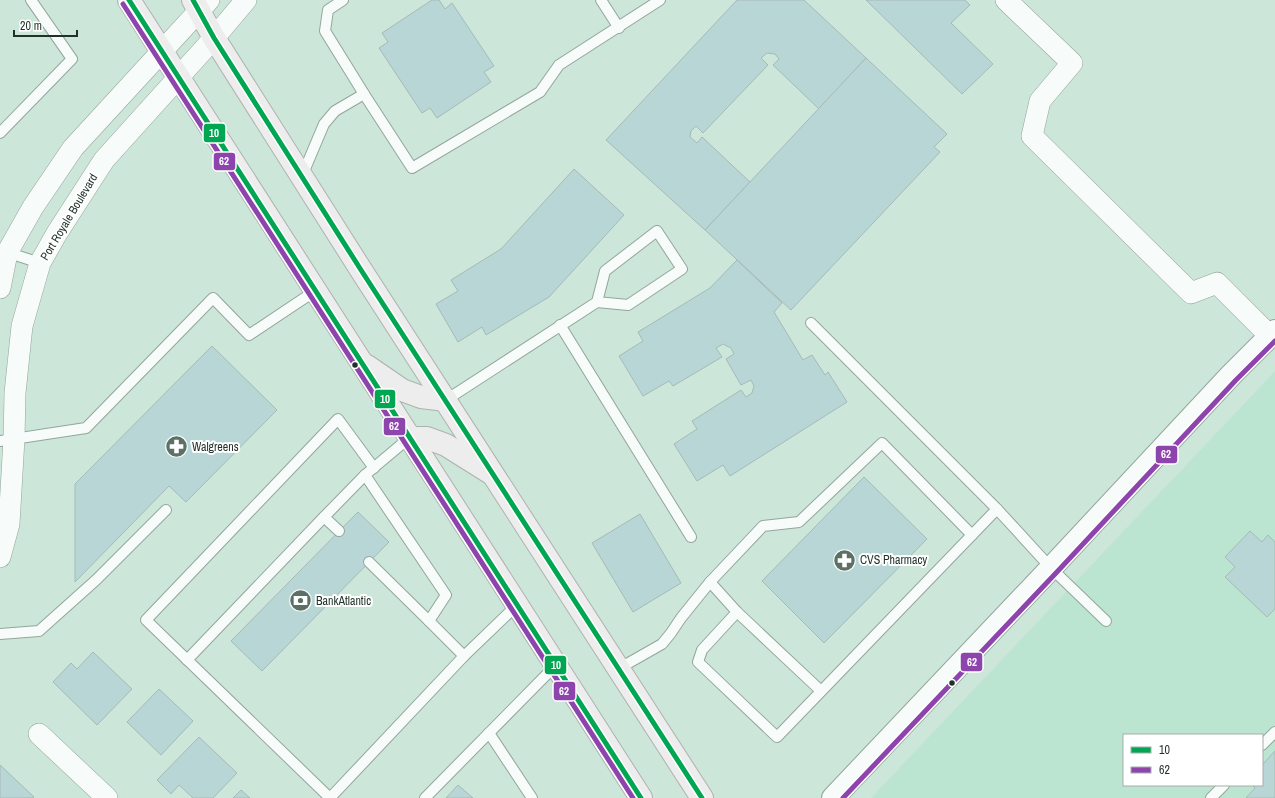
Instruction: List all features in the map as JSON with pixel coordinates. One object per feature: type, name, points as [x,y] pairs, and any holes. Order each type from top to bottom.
[{"type":"main road","points":[[129,0],[641,798]]},
{"type":"main road","points":[[201,3],[214,38],[702,798]]},
{"type":"main road","points":[[360,360],[402,390],[421,397],[446,400]]},
{"type":"main road","points":[[409,438],[427,438],[446,445],[494,474]]},
{"type":"street","name":"Port Royale Boulevard","points":[[0,557],[9,524],[7,440],[15,393],[22,326],[40,263],[57,233],[104,160],[214,38],[246,0]]},
{"type":"street","points":[[833,798],[1226,381],[1271,340],[1217,283],[1191,293],[1032,136],[1040,101],[1072,63],[1006,0]]},
{"type":"street","points":[[0,288],[4,252],[73,148],[162,51],[201,3]]},
{"type":"street","points":[[39,734],[107,798]]},
{"type":"lane","points":[[0,133],[72,58],[31,0]]},
{"type":"lane","points":[[343,0],[328,10],[325,31],[412,168],[540,92],[559,65],[619,28],[660,0]]},
{"type":"lane","points":[[601,0],[619,28]]},
{"type":"lane","points":[[302,176],[324,124],[335,111],[364,94]]},
{"type":"lane","points":[[446,400],[597,302],[628,305],[682,268],[657,231],[605,271],[597,302]]},
{"type":"lane","points":[[4,252],[40,263]]},
{"type":"lane","points":[[7,440],[86,428],[213,298],[249,335],[315,291]]},
{"type":"lane","points":[[811,323],[997,509],[1051,568],[1106,621]]},
{"type":"lane","points":[[560,325],[691,537]]},
{"type":"lane","points":[[374,468],[338,419],[146,620],[330,798],[464,656],[517,605]]},
{"type":"lane","points":[[187,660],[365,475],[409,438]]},
{"type":"lane","points":[[618,669],[662,644],[710,582],[764,526],[799,522],[882,443],[972,535]]},
{"type":"lane","points":[[365,475],[446,594],[429,621]]},
{"type":"lane","points":[[737,612],[702,650],[698,662],[777,737],[997,509]]},
{"type":"lane","points":[[0,634],[39,631],[96,580],[166,510]]},
{"type":"lane","points":[[324,517],[339,531]]},
{"type":"lane","points":[[369,562],[464,656]]},
{"type":"lane","points":[[710,582],[737,612],[822,691]]},
{"type":"lane","points":[[425,798],[556,666]]},
{"type":"lane","points":[[490,732],[532,798]]},
{"type":"lane","points":[[1263,745],[1275,732]]},
{"type":"lane","points":[[1211,798],[1223,786]]},
{"type":"shaded area","points":[[1275,371],[1275,798],[871,798]]},
{"type":"building","points":[[432,0],[439,0],[445,9],[452,3],[494,66],[484,72],[491,82],[437,118],[430,108],[422,113],[379,48],[388,42],[382,33]]},
{"type":"building","points":[[737,0],[804,0],[866,58],[819,109],[773,65],[779,59],[775,54],[767,53],[761,58],[768,65],[703,133],[696,126],[691,131],[690,137],[697,143],[702,137],[750,182],[705,230],[606,140]]},
{"type":"building","points":[[866,0],[965,0],[970,5],[951,23],[993,64],[962,94]]},
{"type":"building","points":[[866,58],[947,134],[934,147],[940,152],[791,310],[705,230]]},
{"type":"building","points":[[574,169],[624,215],[549,297],[486,335],[482,327],[458,342],[436,304],[458,291],[451,280],[501,249]]},
{"type":"building","points":[[737,260],[782,303],[774,312],[803,360],[812,355],[825,375],[828,372],[847,402],[730,476],[723,465],[697,481],[674,444],[697,429],[692,421],[741,390],[746,397],[752,393],[754,386],[751,380],[741,385],[726,359],[734,354],[731,348],[723,344],[716,348],[722,357],[673,386],[669,381],[643,396],[619,356],[643,341],[638,332],[710,288]]},
{"type":"building","name":"Walgreens","points":[[212,346],[277,410],[186,502],[169,486],[75,582],[75,484]]},
{"type":"building","name":"CVS Pharmacy","points":[[864,477],[927,539],[824,643],[762,581]]},
{"type":"building","name":"BankAtlantic","points":[[358,512],[389,542],[262,671],[231,641]]},
{"type":"building","points":[[640,514],[681,583],[633,612],[592,543]]},
{"type":"building","points":[[1250,531],[1262,542],[1268,535],[1275,542],[1275,609],[1267,617],[1225,577],[1235,567],[1225,557]]},
{"type":"building","points":[[93,652],[132,689],[97,725],[53,682],[71,663],[77,669]]},
{"type":"building","points":[[159,689],[193,721],[161,755],[127,722]]},
{"type":"building","points":[[199,737],[237,773],[213,798],[193,798],[179,785],[171,794],[157,780]]},
{"type":"building","points":[[1275,751],[1275,798],[1246,798],[1255,788],[1253,786],[1263,786],[1263,764]]},
{"type":"building","points":[[0,765],[34,797],[0,798]]},
{"type":"building","points":[[458,785],[473,798],[446,798]]},
{"type":"building","points":[[241,790],[250,798],[233,798]]},
{"type":"transit line","name":"10","points":[[129,0],[641,798]]},
{"type":"transit line","name":"10","points":[[193,0],[214,38],[361,270],[702,798]]},
{"type":"transit line","name":"62","points":[[123,4],[633,798]]},
{"type":"transit line","name":"62","points":[[843,798],[1236,380],[1275,341]]},
{"type":"place","name":"Walgreens","points":[[176,447]]},
{"type":"place","name":"CVS Pharmacy","points":[[844,560]]},
{"type":"place","name":"BankAtlantic","points":[[300,601]]}]
